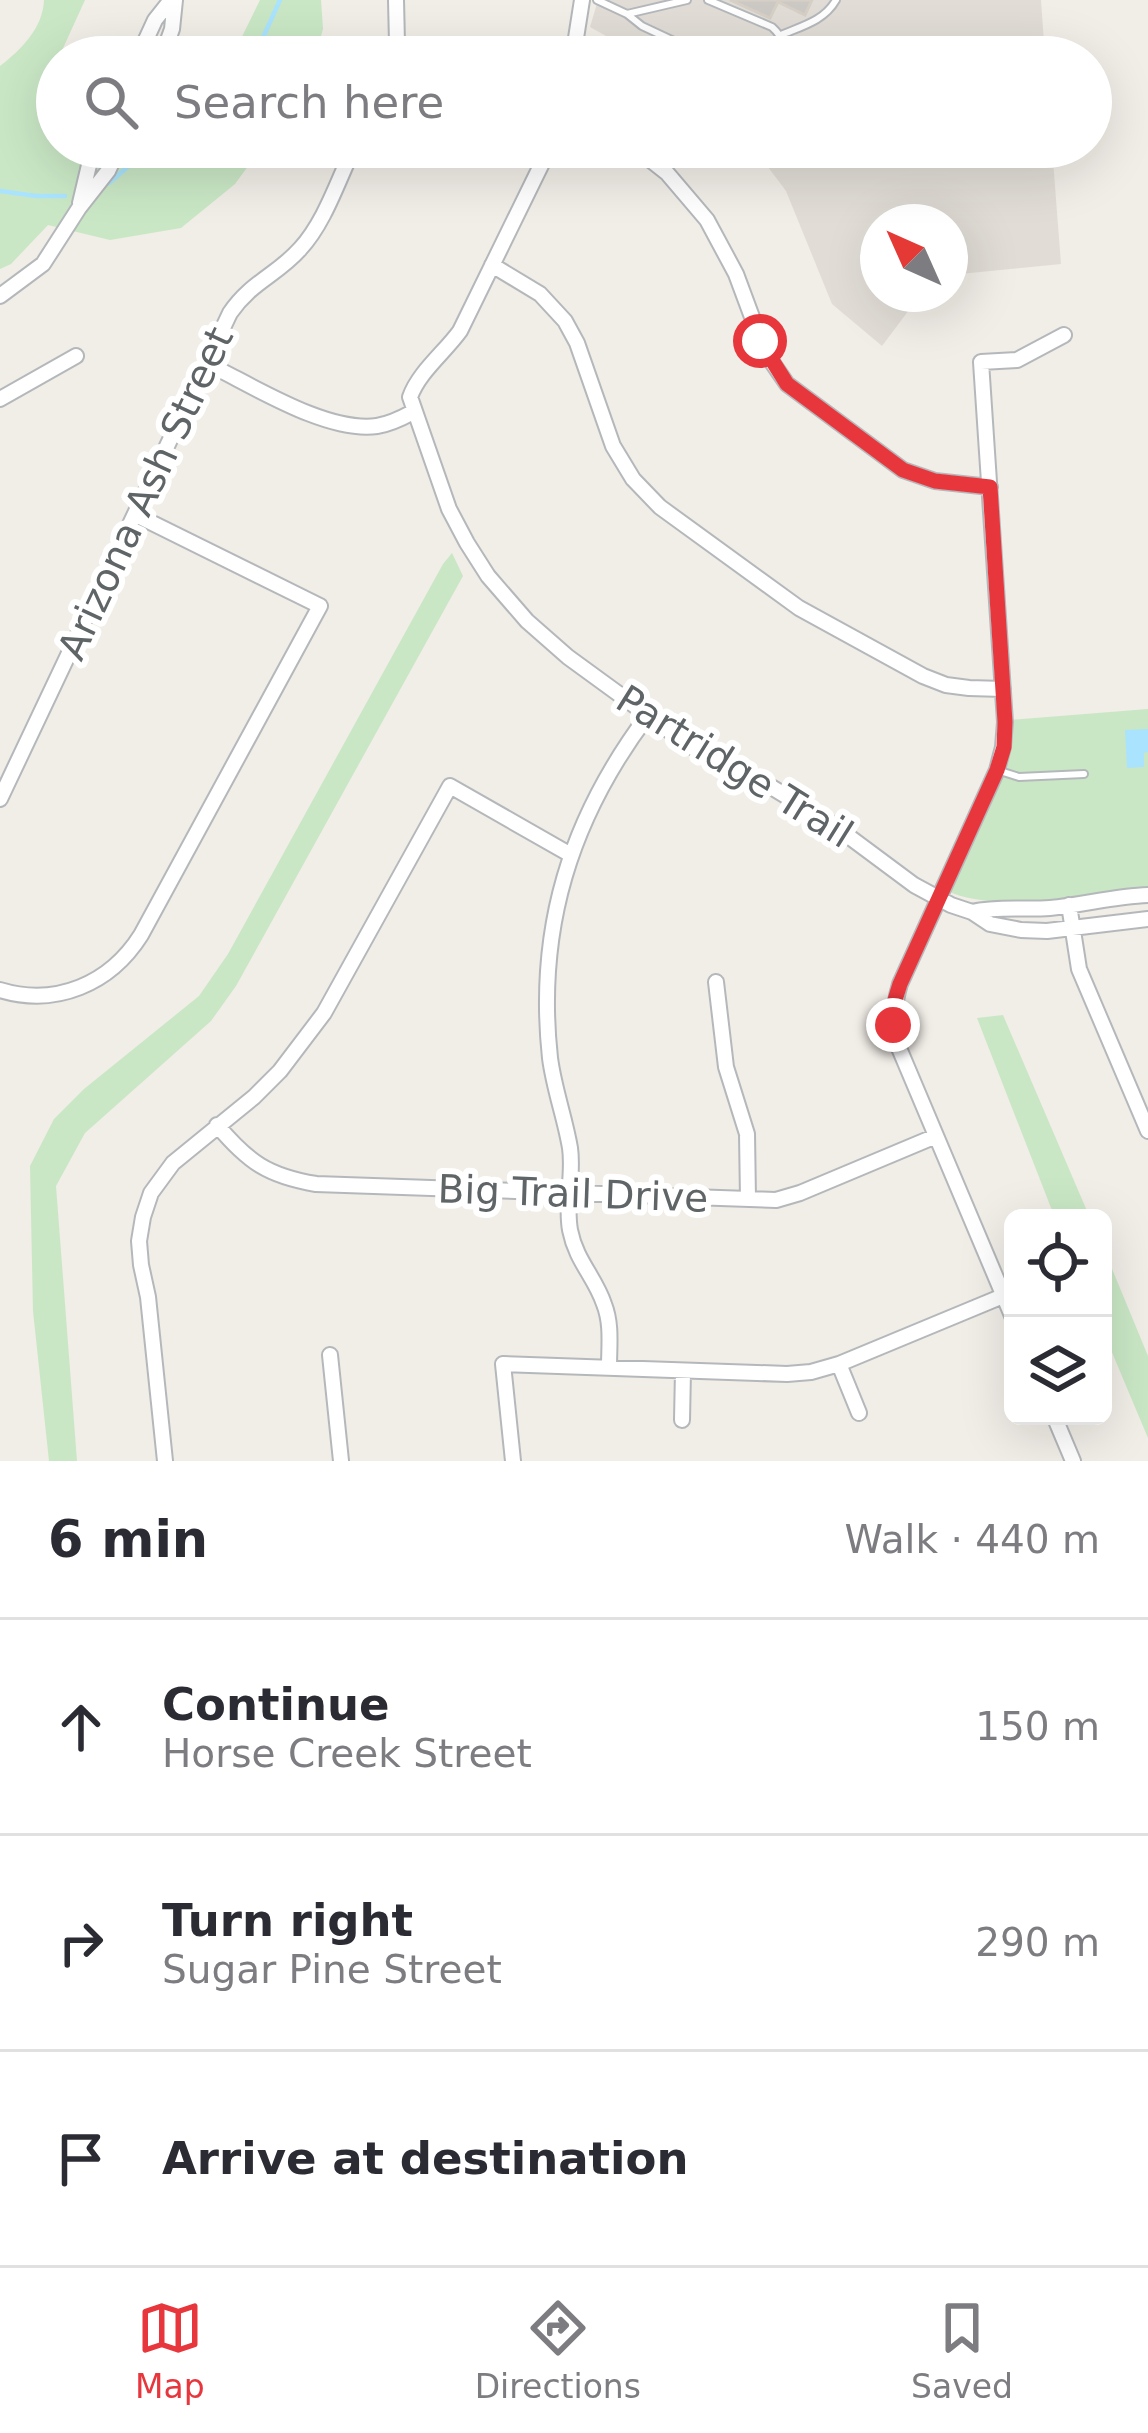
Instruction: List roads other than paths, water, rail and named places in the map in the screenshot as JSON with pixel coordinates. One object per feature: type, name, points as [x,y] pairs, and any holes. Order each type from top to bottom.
[{"type":"street","points":[[152,36],[155,20],[173,0]]},
{"type":"street","points":[[396,0],[397,36]]},
{"type":"street","points":[[576,36],[582,0]]},
{"type":"street","points":[[79,208],[88,168]]},
{"type":"street","points":[[0,296],[44,264],[109,168]]},
{"type":"street","name":"Arizona Ash Street","points":[[0,799],[230,314],[244,294],[308,239],[344,168]]},
{"type":"street","points":[[206,363],[334,422],[376,426],[413,412],[413,389],[460,331],[540,168]]},
{"type":"street","points":[[661,168],[707,220],[736,274],[765,352],[787,384],[903,470],[935,481],[990,487]]},
{"type":"street","points":[[492,266],[540,294],[565,321],[613,446],[633,479],[660,507],[799,608],[923,676],[946,685],[1003,688]]},
{"type":"street","points":[[514,1461],[503,1364],[812,1372],[1004,1295],[893,1025],[900,984],[1004,747],[981,362],[1017,359],[1064,335]]},
{"type":"street","points":[[0,400],[76,356]]},
{"type":"street","name":"Partridge Trail","points":[[413,412],[449,508],[488,576],[554,645],[648,716],[714,761],[768,785],[832,824],[914,885],[990,924],[1047,931],[1148,920]]},
{"type":"street","points":[[0,990],[39,997],[63,994],[98,980],[126,956],[320,606],[136,515]]},
{"type":"street","points":[[609,1367],[610,1324],[569,1228],[571,1153],[551,1064],[547,968],[553,921],[571,855],[598,790],[648,716]]},
{"type":"street","points":[[165,1461],[140,1253],[142,1216],[164,1172],[254,1097],[324,1013],[450,786],[571,855]]},
{"type":"street","name":"Partridge Trail","points":[[972,912],[1148,895]]},
{"type":"street","points":[[1069,905],[1079,969],[1148,1131]]},
{"type":"street","points":[[716,982],[726,1066],[747,1134],[748,1199]]},
{"type":"street","name":"Big Trail Drive","points":[[217,1125],[247,1158],[268,1172],[316,1184],[776,1200],[936,1136]]},
{"type":"street","points":[[330,1355],[341,1461]]},
{"type":"street","points":[[839,1364],[859,1413]]},
{"type":"street","points":[[682,1420],[683,1371]]},
{"type":"street","points":[[1058,1425],[1073,1461]]},
{"type":"lane","points":[[597,0],[663,36]]},
{"type":"lane","points":[[627,14],[655,3],[687,0]]},
{"type":"lane","points":[[708,0],[781,35],[815,22],[836,0]]},
{"type":"lane","points":[[997,770],[1018,777],[1084,774]]},
{"type":"water","points":[[1148,729],[1144,767],[1127,768],[1125,730]]},
{"type":"waterway","points":[[264,36],[280,0]]},
{"type":"waterway","points":[[109,183],[126,168]]},
{"type":"waterway","points":[[0,191],[65,196]]}]
